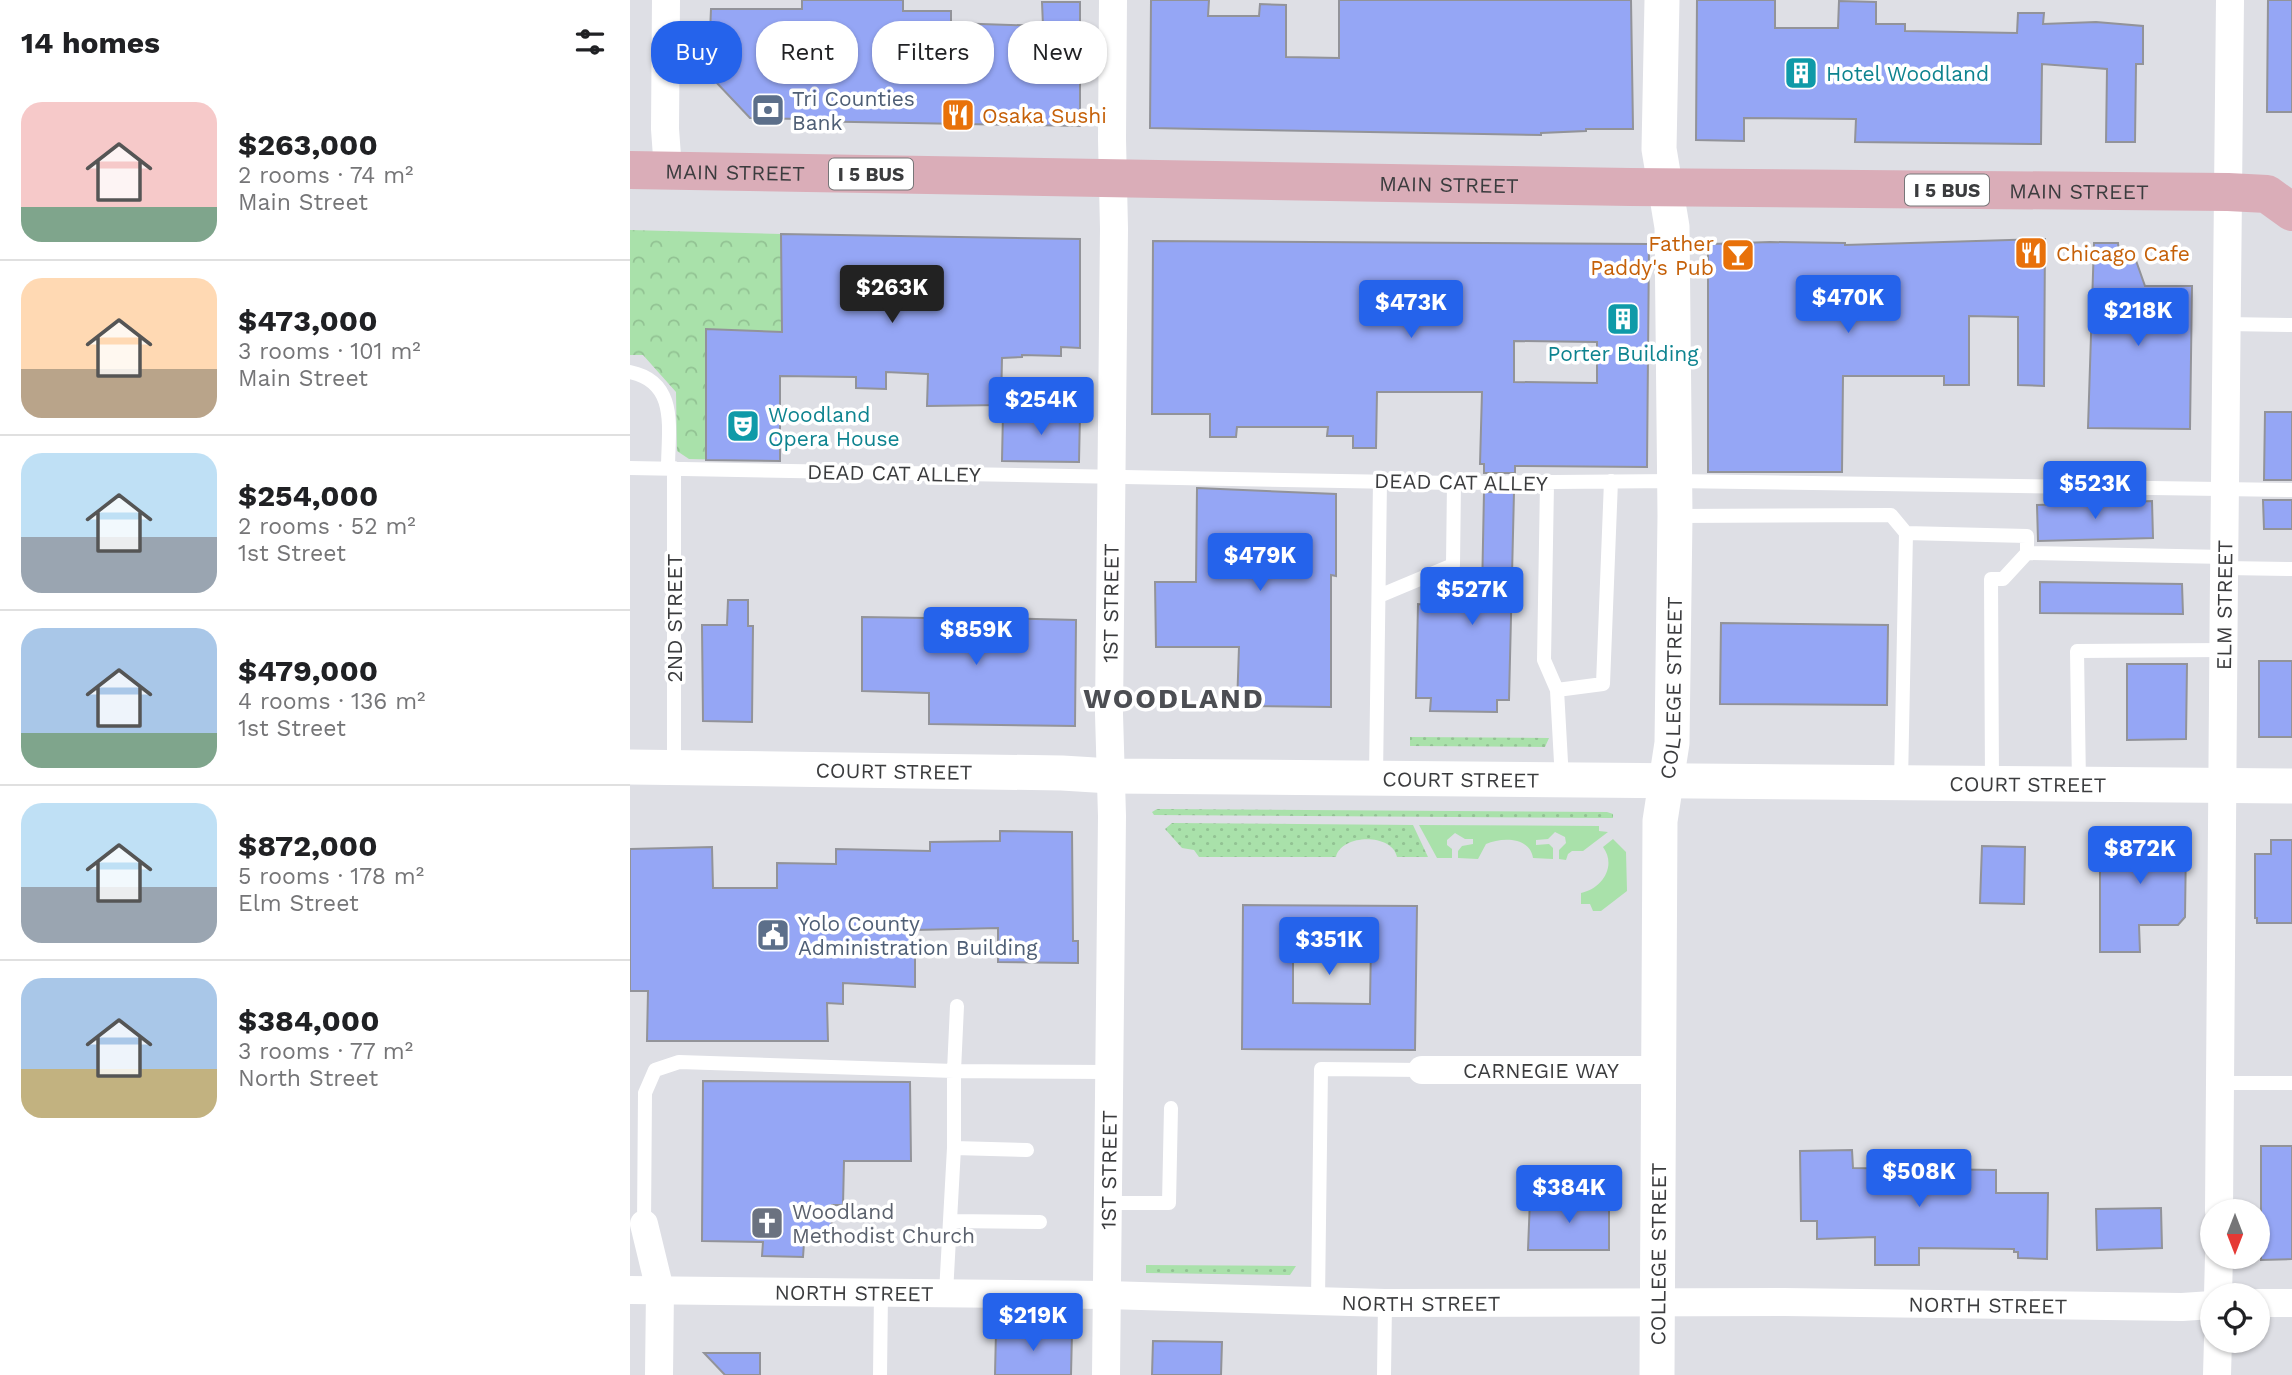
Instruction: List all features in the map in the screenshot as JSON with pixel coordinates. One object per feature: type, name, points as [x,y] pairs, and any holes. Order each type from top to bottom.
[{"type":"main road","name":"MAIN STREET","points":[[630,170],[1665,188],[2228,192],[2284,195]]},
{"type":"street","points":[[666,0],[665,130],[668,170]]},
{"type":"street","name":"1ST STREET","points":[[1106,1375],[1113,0]]},
{"type":"street","name":"COLLEGE STREET","points":[[1657,1375],[1660,821],[1672,743],[1675,516],[1672,227],[1659,149],[1662,0]]},
{"type":"street","name":"ELM STREET","points":[[2219,1199],[2230,0]]},
{"type":"street","name":"COURT STREET","points":[[630,767],[1111,775],[2292,786]]},
{"type":"street","name":"CARNEGIE WAY","points":[[1422,1070],[1659,1070]]},
{"type":"street","points":[[644,1224],[660,1290],[659,1375]]},
{"type":"street","name":"NORTH STREET","points":[[630,1290],[1106,1295],[1385,1303],[2200,1306]]},
{"type":"street","points":[[2270,1303],[2292,1303]]},
{"type":"street","points":[[2217,1375],[2218,1353]]},
{"type":"lane","points":[[2226,324],[2292,325]]},
{"type":"lane","name":"2ND STREET","points":[[630,372],[655,382],[667,402],[671,468],[674,768]]},
{"type":"lane","name":"DEAD CAT ALLEY","points":[[630,468],[1454,483],[1674,481],[2292,489]]},
{"type":"lane","points":[[1376,777],[1380,481]]},
{"type":"lane","points":[[1557,690],[1603,684],[1611,481]]},
{"type":"lane","points":[[1379,596],[1453,565],[1454,483]]},
{"type":"lane","points":[[1547,484],[1544,660],[1557,690],[1562,780]]},
{"type":"lane","points":[[1675,516],[1891,515],[1906,533],[1901,782]]},
{"type":"lane","points":[[1906,533],[2026,536],[2027,553],[2003,579],[1991,579],[1992,783]]},
{"type":"lane","points":[[2027,553],[2225,562],[2292,569]]},
{"type":"lane","points":[[2079,784],[2077,651],[2223,650]]},
{"type":"lane","points":[[946,1293],[954,1148],[957,1006]]},
{"type":"lane","points":[[644,1224],[645,1093],[655,1070],[679,1062],[954,1071],[1109,1072]]},
{"type":"lane","points":[[1318,1299],[1321,1069],[1422,1070]]},
{"type":"lane","points":[[2219,1083],[2292,1083]]},
{"type":"lane","points":[[1108,1203],[1169,1203],[1171,1108]]},
{"type":"lane","points":[[954,1148],[1027,1150]]},
{"type":"lane","points":[[950,1221],[1040,1222]]},
{"type":"lane","points":[[880,1375],[881,1293]]},
{"type":"lane","points":[[1384,1375],[1385,1303]]},
{"type":"green space","points":[[630,230],[781,234],[781,461],[689,459],[677,451],[676,392],[643,355],[630,355]]},
{"type":"green space","points":[[1410,737],[1549,738],[1545,747],[1410,746]]},
{"type":"green space","points":[[1157,809],[1607,812],[1613,814],[1613,818],[1154,815],[1152,812]]},
{"type":"green space","points":[[1172,823],[1413,825],[1428,857],[1397,857],[1393,849],[1386,844],[1366,839],[1347,844],[1340,849],[1336,857],[1199,857],[1194,850],[1182,848],[1165,829]]},
{"type":"green space","points":[[1419,825],[1599,826],[1599,831],[1608,832],[1583,851],[1572,851],[1566,860],[1559,859],[1559,850],[1566,843],[1565,837],[1555,832],[1548,839],[1536,840],[1536,845],[1549,844],[1553,848],[1553,859],[1533,858],[1527,846],[1514,840],[1486,844],[1478,859],[1458,858],[1458,851],[1462,846],[1473,844],[1473,839],[1465,839],[1455,833],[1447,840],[1447,845],[1452,849],[1452,858],[1437,858]]},
{"type":"green space","points":[[1613,839],[1626,852],[1627,891],[1601,911],[1593,911],[1590,904],[1581,904],[1581,893],[1595,887],[1605,876],[1608,862],[1603,847]]},
{"type":"green space","points":[[1146,1265],[1296,1266],[1290,1275],[1146,1273]]},
{"type":"building","points":[[802,0],[903,0],[903,11],[951,11],[951,21],[872,21],[872,84],[994,84],[994,24],[1008,25],[1008,84],[1080,84],[1080,126],[750,118],[718,84],[742,84],[742,21],[711,21],[711,9],[802,9]]},
{"type":"building","points":[[1151,0],[1209,0],[1208,16],[1259,16],[1260,4],[1286,5],[1286,57],[1339,58],[1339,0],[1631,0],[1633,129],[1586,129],[1541,135],[1150,128]]},
{"type":"building","points":[[1697,0],[1775,0],[1775,28],[1838,28],[1839,1],[1876,2],[1876,24],[1905,24],[1905,31],[2017,33],[2018,13],[2044,13],[2043,24],[2096,22],[2143,26],[2143,64],[2136,64],[2135,142],[2106,142],[2107,69],[2042,64],[2041,144],[1855,142],[1856,119],[1744,118],[1744,141],[1696,140]]},
{"type":"building","points":[[2268,0],[2292,0],[2292,112],[2267,112]]},
{"type":"building","points":[[1042,2],[1080,2],[1080,21],[1043,21]]},
{"type":"building","points":[[781,234],[1080,239],[1080,348],[1061,347],[1061,356],[1022,355],[1002,358],[1001,405],[927,406],[928,374],[886,372],[886,389],[856,388],[856,377],[780,376],[780,461],[706,460],[706,329],[782,332]]},
{"type":"building","points":[[2045,239],[2044,386],[2018,385],[2018,317],[1969,316],[1969,385],[1944,385],[1944,376],[1843,376],[1842,472],[1708,472],[1708,251],[1712,244],[1770,242],[1845,245]]},
{"type":"building","points":[[1153,241],[1649,244],[1647,467],[1515,466],[1515,473],[1484,473],[1484,464],[1480,464],[1482,392],[1377,392],[1376,448],[1353,448],[1353,436],[1327,436],[1328,427],[1237,427],[1236,437],[1210,437],[1210,414],[1152,414]],"holes":[[[1514,341],[1597,342],[1597,383],[1514,382]]]},
{"type":"building","points":[[2094,243],[2118,243],[2119,254],[2134,255],[2145,286],[2192,286],[2190,429],[2088,428]]},
{"type":"building","points":[[1003,412],[1080,414],[1079,462],[1002,461]]},
{"type":"building","points":[[2265,412],[2292,412],[2292,480],[2264,480]]},
{"type":"building","points":[[1197,488],[1336,494],[1336,576],[1331,575],[1331,707],[1237,706],[1239,647],[1156,647],[1155,582],[1196,582]]},
{"type":"building","points":[[1484,492],[1514,492],[1509,700],[1497,700],[1497,712],[1430,711],[1431,698],[1416,698],[1418,604],[1430,605],[1431,592],[1482,593]]},
{"type":"building","points":[[2263,500],[2292,500],[2292,529],[2264,529]]},
{"type":"building","points":[[2152,501],[2153,538],[2038,541],[2037,505]]},
{"type":"building","points":[[2040,582],[2182,584],[2183,614],[2040,613]]},
{"type":"building","points":[[728,600],[748,600],[748,626],[753,626],[752,722],[703,721],[702,625],[727,625]]},
{"type":"building","points":[[862,617],[1076,620],[1075,726],[929,724],[929,693],[862,691]]},
{"type":"building","points":[[1721,623],[1888,625],[1887,705],[1720,704]]},
{"type":"building","points":[[2259,661],[2292,661],[2292,737],[2259,737]]},
{"type":"building","points":[[2127,664],[2187,664],[2186,739],[2127,740]]},
{"type":"building","name":"Yolo County Administration Building","points":[[1000,831],[1072,832],[1073,941],[1078,941],[1078,963],[998,962],[998,928],[915,930],[915,987],[843,983],[843,1004],[827,1003],[828,1041],[647,1041],[648,991],[630,991],[630,849],[712,847],[713,888],[777,888],[777,863],[836,864],[836,849],[930,851],[930,842],[1000,841]]},
{"type":"building","points":[[2100,833],[2180,833],[2186,842],[2185,917],[2178,925],[2139,925],[2140,952],[2100,952]]},
{"type":"building","points":[[2271,840],[2292,840],[2292,923],[2257,923],[2255,918],[2255,854],[2271,854]]},
{"type":"building","points":[[1982,846],[2025,847],[2024,904],[1980,903]]},
{"type":"building","points":[[1243,905],[1417,906],[1415,1050],[1242,1049]],"holes":[[[1293,941],[1371,942],[1370,1004],[1293,1003]]]},
{"type":"building","points":[[703,1081],[910,1082],[911,1161],[844,1161],[843,1205],[832,1205],[831,1243],[804,1243],[803,1257],[762,1256],[763,1242],[702,1241]]},
{"type":"building","points":[[2261,1146],[2292,1146],[2292,1259],[2270,1260],[2270,1199],[2261,1199]]},
{"type":"building","points":[[1852,1150],[1853,1168],[1996,1170],[1996,1193],[2048,1193],[2047,1259],[2018,1258],[2018,1252],[2014,1252],[2014,1249],[1919,1248],[1919,1265],[1875,1265],[1875,1237],[1817,1239],[1817,1221],[1801,1221],[1800,1151]]},
{"type":"building","points":[[1530,1199],[1609,1199],[1609,1250],[1528,1250]]},
{"type":"building","points":[[2161,1208],[2162,1248],[2097,1250],[2096,1209]]},
{"type":"building","points":[[996,1331],[1072,1332],[1071,1375],[995,1375]]},
{"type":"building","points":[[1153,1341],[1222,1342],[1221,1375],[1152,1375]]},
{"type":"building","points":[[704,1353],[760,1353],[760,1375],[725,1375]]},
{"type":"place","name":"Hotel Woodland","points":[[1801,73]]},
{"type":"place","name":"Tri Counties Bank","points":[[768,110]]},
{"type":"place","name":"Osaka Sushi","points":[[958,115]]},
{"type":"place","name":"Chicago Cafe","points":[[2031,253]]},
{"type":"place","name":"Father Paddy's Pub","points":[[1738,255]]},
{"type":"place","name":"Porter Building","points":[[1623,319]]},
{"type":"place","name":"Woodland Opera House","points":[[743,426]]},
{"type":"place","name":"Yolo County Administration Building","points":[[773,935]]},
{"type":"place","name":"Woodland Methodist Church","points":[[767,1223]]},
{"type":"district","name":"WOODLAND","points":[[1174,698]]}]
